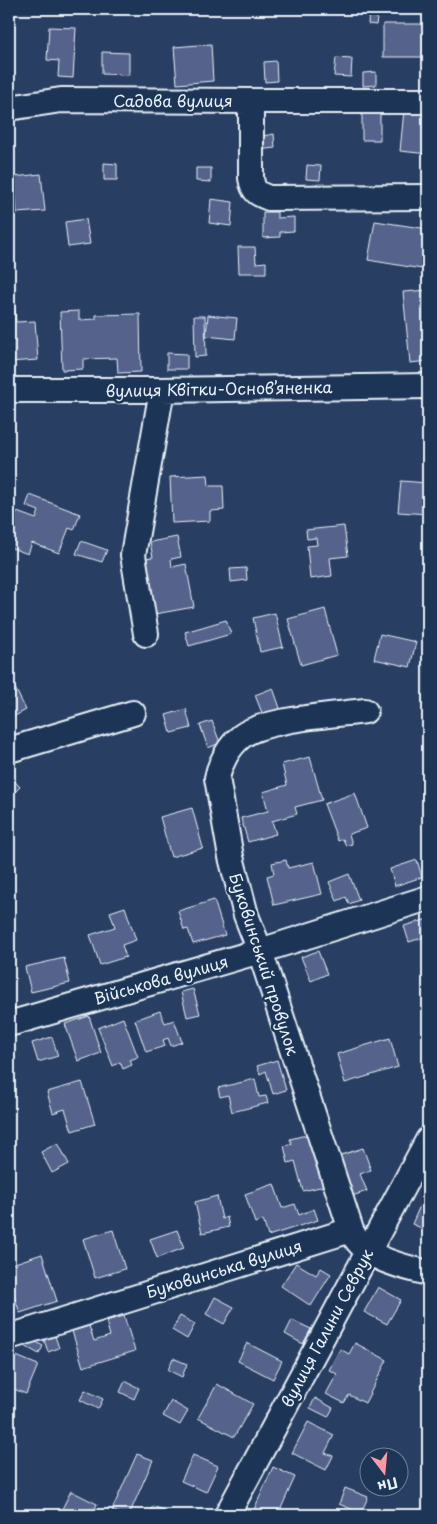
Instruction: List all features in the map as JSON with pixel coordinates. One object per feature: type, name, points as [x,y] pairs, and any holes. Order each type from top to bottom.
[{"type":"street","name":"Садова вулиця","points":[[9,108],[60,100],[251,101],[251,178],[253,189],[259,194],[269,198],[428,196]]},
{"type":"street","points":[[251,101],[428,101]]},
{"type":"street","name":"вулиця Квітки-Основ’яненка","points":[[9,390],[428,386]]},
{"type":"street","points":[[146,634],[133,555],[160,401],[159,390]]},
{"type":"street","name":"Буковинський провулок","points":[[351,1230],[260,951],[246,915],[231,857],[217,778],[220,765],[229,750],[241,736],[258,727],[365,711]]},
{"type":"street","points":[[9,750],[133,713]]},
{"type":"street","name":"Військова вулиця","points":[[9,1024],[260,951],[428,898]]},
{"type":"street","name":"вулиця Галини Севрук","points":[[227,1515],[428,1140]]},
{"type":"street","points":[[351,1230],[354,1239],[368,1252],[393,1264],[428,1274]]},
{"type":"street","name":"Буковинська вулиця","points":[[9,1337],[351,1230]]},
{"type":"building","points":[[369,11],[378,12],[376,25],[368,24]]},
{"type":"building","points":[[383,24],[424,24],[424,57],[383,57]]},
{"type":"building","points":[[49,27],[76,28],[73,78],[58,77],[59,61],[47,60]]},
{"type":"building","points":[[211,44],[213,81],[177,84],[174,47]]},
{"type":"building","points":[[102,52],[129,53],[129,75],[102,74]]},
{"type":"building","points":[[336,58],[352,59],[351,77],[334,76]]},
{"type":"building","points":[[276,61],[277,81],[265,82],[264,62]]},
{"type":"building","points":[[376,72],[376,85],[363,86],[363,73]]},
{"type":"building","points":[[404,110],[428,112],[428,154],[400,151]]},
{"type":"building","points":[[362,111],[380,111],[380,140],[362,140]]},
{"type":"building","points":[[274,134],[275,148],[258,150],[257,137]]},
{"type":"building","points":[[104,163],[117,164],[117,180],[104,180]]},
{"type":"building","points":[[307,165],[321,166],[320,180],[306,179]]},
{"type":"building","points":[[196,168],[211,168],[211,182],[196,181]]},
{"type":"building","points":[[41,174],[45,211],[17,213],[14,177]]},
{"type":"building","points":[[211,199],[233,202],[231,226],[209,223]]},
{"type":"building","points":[[263,212],[277,212],[277,218],[294,217],[294,231],[280,232],[280,237],[263,238]]},
{"type":"building","points":[[86,219],[90,244],[68,247],[65,222]]},
{"type":"building","points":[[375,221],[428,229],[422,269],[368,260]]},
{"type":"building","points":[[238,247],[255,247],[256,263],[266,262],[266,273],[239,273]]},
{"type":"building","points":[[428,290],[428,361],[410,363],[403,292]]},
{"type":"building","points":[[9,303],[14,303],[16,322],[35,321],[38,360],[9,362]]},
{"type":"building","points":[[79,311],[79,320],[96,319],[96,315],[140,314],[141,372],[118,373],[117,358],[83,359],[83,369],[62,370],[60,312]]},
{"type":"building","points":[[208,315],[237,318],[235,339],[206,336]]},
{"type":"building","points":[[194,316],[205,316],[206,356],[195,357]]},
{"type":"building","points":[[167,353],[187,354],[187,369],[167,369]]},
{"type":"building","points":[[208,475],[209,486],[223,486],[224,510],[210,511],[210,521],[172,523],[170,477]]},
{"type":"building","points":[[401,481],[428,483],[428,514],[398,512]]},
{"type":"building","points":[[30,495],[80,514],[74,530],[69,528],[59,553],[32,543],[28,554],[9,547],[9,533],[17,512],[36,519],[39,511],[26,506]]},
{"type":"building","points":[[344,526],[348,556],[330,558],[332,576],[310,579],[307,546],[317,545],[316,538],[307,539],[306,530]]},
{"type":"building","points":[[177,537],[181,557],[171,559],[172,567],[186,564],[194,607],[155,614],[145,558],[153,557],[150,542]]},
{"type":"building","points":[[81,541],[107,550],[102,562],[76,554]]},
{"type":"building","points":[[246,568],[247,580],[231,582],[230,569]]},
{"type":"building","points":[[325,609],[337,655],[301,665],[288,619]]},
{"type":"building","points":[[275,613],[283,647],[260,652],[253,618]]},
{"type":"building","points":[[226,620],[231,634],[189,646],[185,632]]},
{"type":"building","points":[[380,634],[416,642],[410,667],[374,659]]},
{"type":"building","points":[[9,676],[26,710],[9,719]]},
{"type":"building","points":[[273,688],[281,711],[264,718],[255,695]]},
{"type":"building","points":[[186,709],[191,728],[171,733],[166,715]]},
{"type":"building","points":[[212,721],[220,743],[208,748],[200,725]]},
{"type":"building","points":[[310,757],[322,800],[295,807],[297,814],[272,821],[276,834],[248,842],[241,818],[268,811],[263,792],[287,785],[282,764]]},
{"type":"building","points":[[9,775],[20,787],[9,798]]},
{"type":"building","points":[[355,793],[367,828],[349,834],[352,844],[346,846],[343,839],[338,841],[324,804]]},
{"type":"building","points":[[192,808],[203,848],[171,857],[160,817]]},
{"type":"building","points":[[286,860],[288,868],[314,862],[322,894],[274,905],[267,876],[274,874],[272,863]]},
{"type":"building","points":[[417,860],[422,877],[395,886],[390,869]]},
{"type":"building","points":[[349,874],[359,900],[349,904],[346,897],[337,901],[329,882]]},
{"type":"building","points":[[214,900],[225,935],[193,944],[188,929],[184,930],[178,911]]},
{"type":"building","points":[[125,907],[136,940],[122,945],[126,957],[100,965],[90,935],[115,927],[110,912]]},
{"type":"building","points":[[428,919],[428,936],[409,942],[404,926]]},
{"type":"building","points":[[318,951],[327,974],[311,981],[301,957]]},
{"type":"building","points":[[64,958],[70,983],[31,992],[25,967]]},
{"type":"building","points":[[193,989],[200,1014],[187,1017],[181,992]]},
{"type":"building","points":[[160,1011],[165,1023],[174,1020],[182,1042],[171,1046],[168,1038],[163,1040],[165,1046],[146,1052],[135,1020]]},
{"type":"building","points":[[89,1016],[101,1053],[78,1061],[65,1024]]},
{"type":"building","points":[[123,1018],[138,1057],[130,1060],[132,1065],[123,1069],[120,1062],[113,1066],[98,1028]]},
{"type":"building","points":[[52,1037],[58,1056],[38,1062],[32,1043]]},
{"type":"building","points":[[390,1038],[398,1067],[345,1083],[337,1054]]},
{"type":"building","points":[[277,1060],[286,1090],[273,1094],[266,1071],[260,1074],[257,1066]]},
{"type":"building","points":[[255,1079],[259,1097],[266,1096],[268,1103],[232,1112],[228,1095],[220,1097],[218,1088]]},
{"type":"building","points":[[82,1082],[95,1124],[72,1131],[65,1109],[53,1113],[47,1092]]},
{"type":"building","points":[[310,1134],[324,1186],[303,1191],[295,1161],[288,1163],[284,1146],[292,1144],[290,1139]]},
{"type":"building","points":[[58,1143],[69,1164],[52,1173],[41,1152]]},
{"type":"building","points":[[363,1148],[371,1170],[360,1174],[367,1191],[352,1196],[338,1156]]},
{"type":"building","points":[[274,1184],[282,1208],[295,1204],[299,1215],[314,1209],[318,1220],[268,1236],[263,1220],[255,1223],[245,1194]]},
{"type":"building","points":[[217,1196],[222,1219],[227,1217],[229,1227],[202,1233],[195,1202]]},
{"type":"building","points":[[422,1201],[428,1203],[428,1231],[412,1224]]},
{"type":"building","points":[[113,1230],[125,1269],[95,1278],[83,1239]]},
{"type":"building","points":[[177,1230],[184,1248],[157,1258],[150,1239]]},
{"type":"building","points":[[42,1254],[57,1301],[20,1313],[12,1290],[9,1291],[9,1265]]},
{"type":"building","points":[[296,1263],[316,1275],[321,1268],[331,1274],[311,1306],[281,1286]]},
{"type":"building","points":[[378,1287],[401,1300],[387,1324],[364,1312]]},
{"type":"building","points":[[215,1297],[234,1307],[224,1324],[206,1314]]},
{"type":"building","points":[[124,1316],[135,1351],[83,1367],[72,1331],[89,1326],[94,1341],[110,1336],[106,1321]]},
{"type":"building","points":[[180,1316],[195,1324],[187,1339],[172,1330]]},
{"type":"building","points":[[292,1320],[311,1329],[303,1344],[285,1334]]},
{"type":"building","points":[[52,1327],[59,1348],[48,1352],[41,1330]]},
{"type":"building","points":[[26,1336],[43,1346],[39,1354],[21,1344]]},
{"type":"building","points":[[247,1343],[282,1361],[273,1379],[238,1361]]},
{"type":"building","points":[[355,1343],[387,1360],[365,1403],[349,1395],[344,1403],[326,1394],[337,1374],[329,1370],[340,1349],[349,1354]]},
{"type":"building","points":[[9,1353],[38,1365],[26,1394],[9,1387]]},
{"type":"building","points":[[173,1358],[187,1364],[182,1377],[168,1370]]},
{"type":"building","points":[[125,1381],[139,1388],[134,1399],[120,1392]]},
{"type":"building","points":[[217,1384],[253,1404],[234,1437],[198,1418]]},
{"type":"building","points":[[85,1390],[103,1399],[98,1409],[80,1400]]},
{"type":"building","points":[[315,1398],[333,1408],[328,1417],[310,1408]]},
{"type":"building","points":[[171,1401],[188,1411],[180,1425],[163,1416]]},
{"type":"building","points":[[308,1422],[334,1435],[325,1453],[333,1456],[326,1470],[292,1453]]},
{"type":"building","points":[[137,1454],[153,1460],[129,1515],[123,1515],[112,1510]]},
{"type":"building","points":[[193,1455],[218,1466],[206,1492],[181,1481]]},
{"type":"building","points":[[273,1467],[295,1477],[278,1515],[252,1514]]},
{"type":"building","points":[[345,1488],[360,1494],[360,1496],[368,1497],[361,1513],[339,1504]]},
{"type":"building","points":[[71,1491],[97,1504],[92,1515],[59,1515]]},
{"type":"building","points":[[153,1506],[175,1515],[148,1515]]}]
